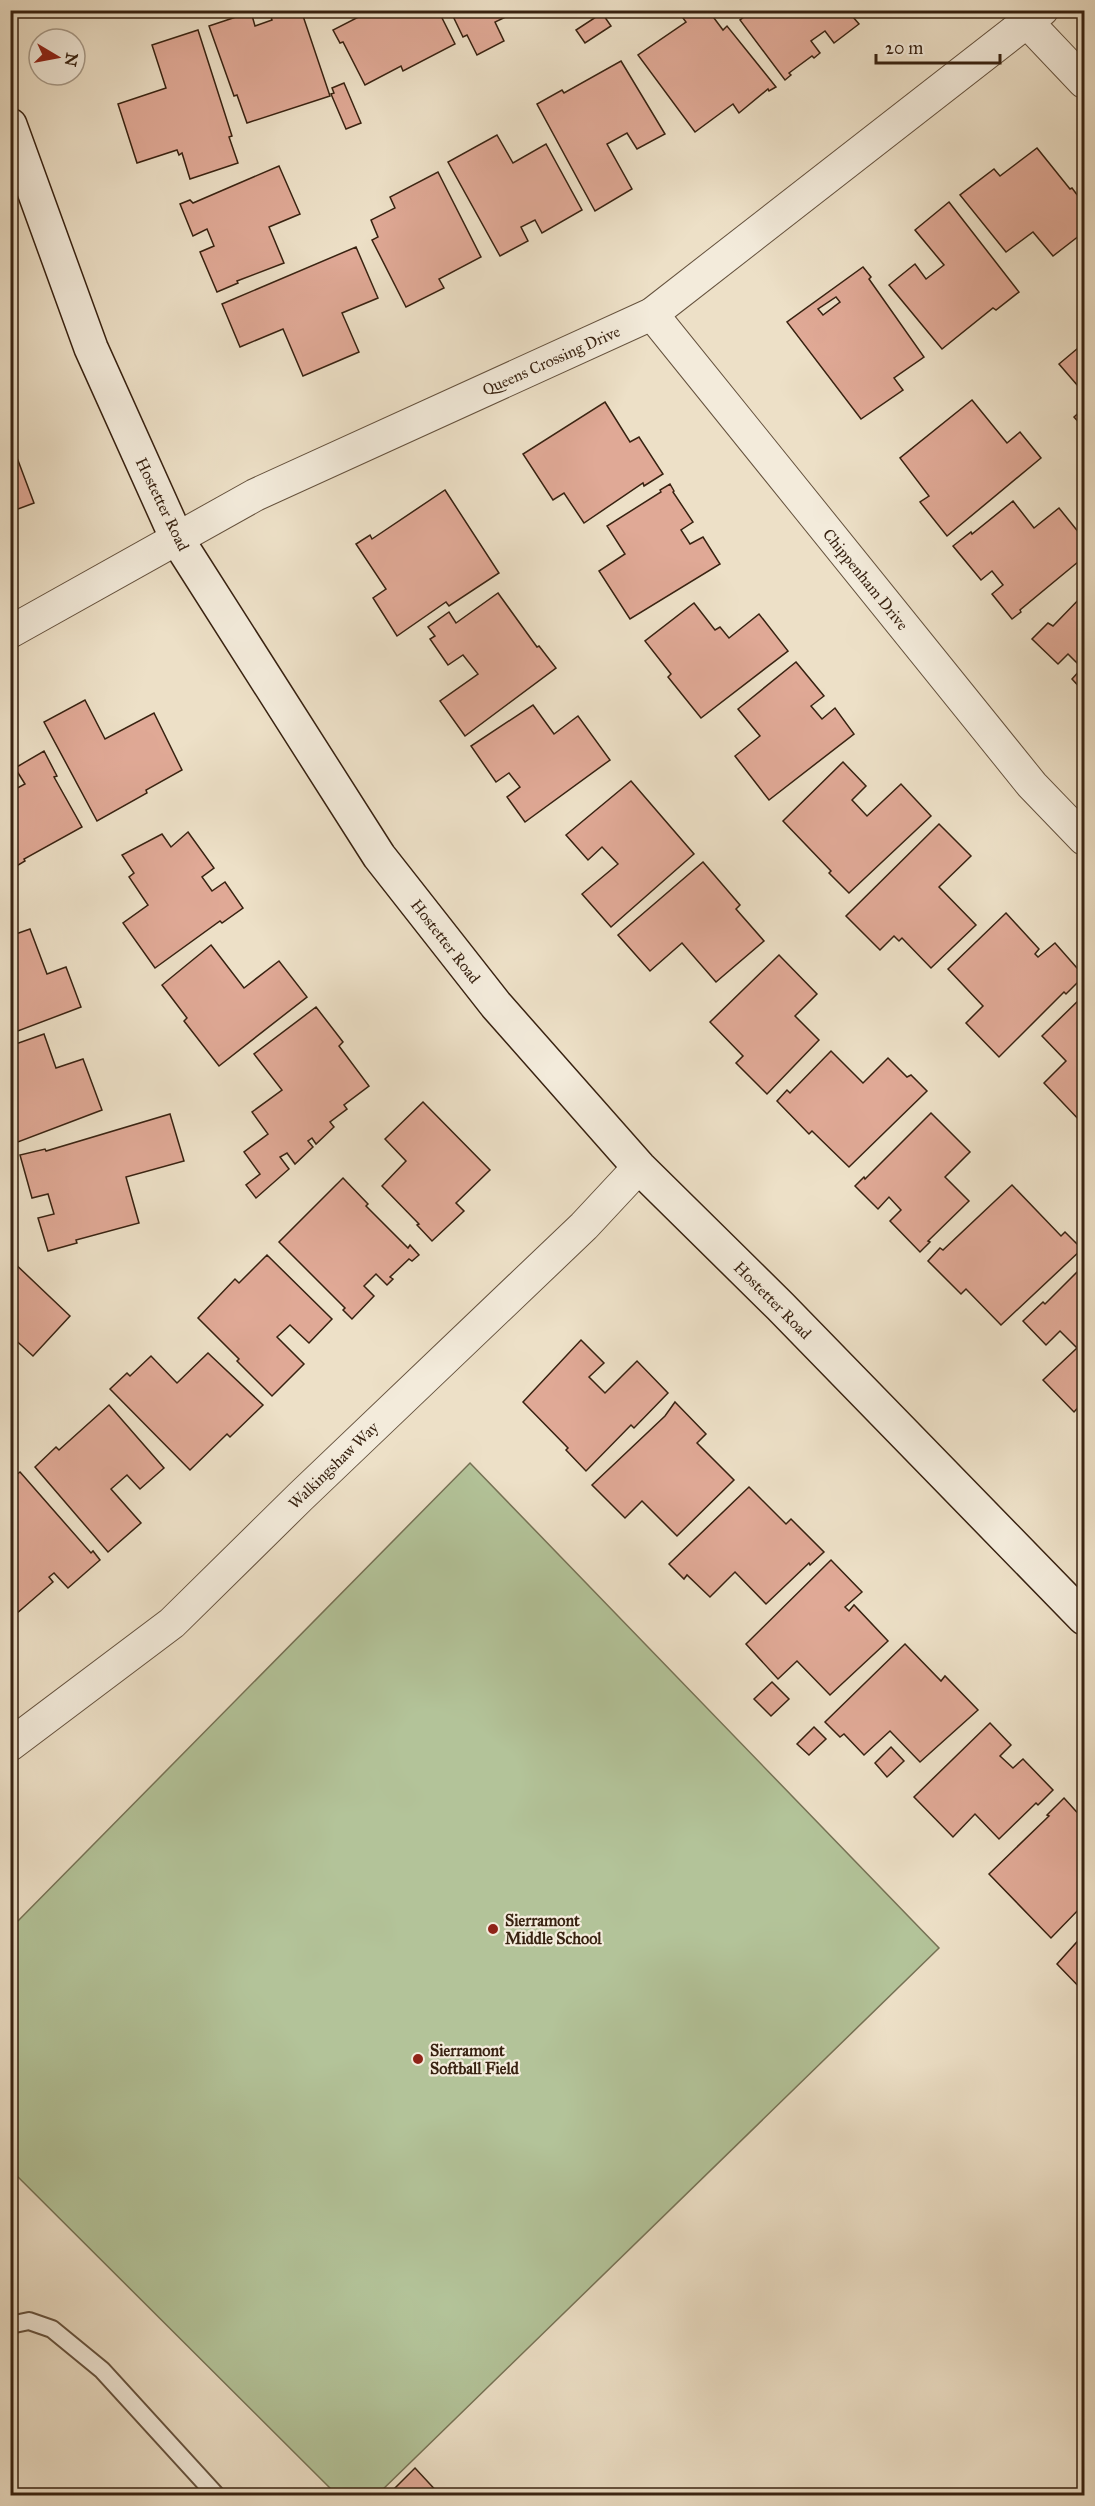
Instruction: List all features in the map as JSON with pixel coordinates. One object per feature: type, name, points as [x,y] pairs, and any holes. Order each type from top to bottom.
[{"type":"main road","name":"Hostetter Road","points":[[10,125],[91,348],[177,539],[379,856],[495,1005],[639,1167],[780,1306],[1084,1618]]},
{"type":"street","points":[[1035,17],[1084,82]]},
{"type":"street","name":"Queens Crossing Drive","points":[[10,632],[255,495],[652,314],[1035,17]]},
{"type":"street","name":"Chippenham Drive","points":[[652,314],[1032,785],[1084,839]]},
{"type":"street","name":"Walkingshaw Way","points":[[10,1745],[172,1623],[300,1497],[584,1226],[639,1167]]},
{"type":"lane","points":[[10,2325],[29,2321],[52,2329],[60,2335],[102,2370],[217,2496]]},
{"type":"green space","name":"Sierramont Softball Field","points":[[470,1463],[939,1948],[377,2495],[337,2495],[11,2170],[11,1928]]},
{"type":"building","points":[[269,10],[301,10],[330,96],[247,123],[237,95],[234,96],[209,26],[251,12],[255,26],[272,20]]},
{"type":"building","points":[[372,10],[438,10],[455,44],[403,71],[401,66],[365,85],[343,42],[340,43],[333,30]]},
{"type":"building","points":[[450,10],[513,10],[514,13],[495,22],[504,41],[477,55],[467,35],[463,37]]},
{"type":"building","points":[[677,10],[708,10],[723,30],[727,26],[776,87],[769,91],[768,89],[739,113],[733,104],[695,132],[638,55],[686,22]]},
{"type":"building","points":[[747,10],[847,10],[859,24],[834,43],[825,31],[811,41],[820,53],[814,58],[812,56],[789,73],[791,75],[785,80],[740,20],[749,13]]},
{"type":"building","points":[[602,13],[611,26],[585,43],[576,30]]},
{"type":"building","points":[[198,30],[232,136],[229,137],[238,163],[190,179],[182,153],[179,155],[177,150],[137,163],[118,104],[166,88],[152,45]]},
{"type":"building","points":[[621,61],[665,134],[637,149],[627,133],[607,144],[632,189],[595,211],[537,104],[562,90],[564,93]]},
{"type":"building","points":[[344,83],[361,123],[346,129],[331,94],[334,93],[332,88]]},
{"type":"building","points":[[497,135],[513,163],[546,144],[582,210],[542,233],[535,220],[521,227],[528,241],[500,256],[448,162]]},
{"type":"building","points":[[1037,148],[1084,204],[1084,232],[1053,256],[1033,232],[1006,252],[960,195],[994,169],[1000,176]]},
{"type":"building","points":[[279,166],[300,214],[269,227],[284,263],[237,281],[238,283],[217,292],[200,252],[214,246],[207,229],[193,236],[180,204],[190,200],[193,203]]},
{"type":"building","points":[[438,172],[481,257],[439,279],[444,288],[406,307],[372,240],[378,237],[371,220],[395,208],[390,197]]},
{"type":"building","points":[[949,202],[1019,292],[996,310],[993,308],[942,349],[889,285],[915,264],[926,279],[944,265],[915,230]]},
{"type":"building","points":[[356,247],[378,298],[342,313],[359,352],[303,376],[283,329],[240,347],[222,304]]},
{"type":"building","points":[[863,267],[924,357],[894,378],[903,390],[861,419],[787,322]],"holes":[[[836,297],[840,302],[823,315],[818,309]]]},
{"type":"building","points":[[1084,343],[1084,393],[1059,364]]},
{"type":"building","points":[[972,400],[1007,443],[1020,432],[1041,458],[947,536],[920,502],[929,496],[900,458]]},
{"type":"building","points":[[605,402],[630,442],[639,437],[663,474],[644,486],[643,483],[584,523],[564,493],[553,500],[523,454]]},
{"type":"building","points":[[1084,408],[1084,428],[1074,417]]},
{"type":"building","points":[[10,439],[34,503],[10,512]]},
{"type":"building","points":[[670,484],[693,522],[681,530],[690,544],[703,537],[720,564],[630,619],[599,571],[625,554],[607,526]]},
{"type":"building","points":[[445,490],[499,573],[449,606],[446,602],[397,636],[373,598],[386,589],[356,544],[370,535],[372,539]]},
{"type":"building","points":[[1013,501],[1034,528],[1059,508],[1084,539],[1084,557],[1012,619],[992,594],[1003,585],[992,571],[981,580],[953,546],[971,532],[972,534]]},
{"type":"building","points":[[498,593],[537,647],[539,646],[556,668],[465,736],[440,701],[478,674],[463,655],[448,665],[430,639],[435,636],[428,627],[449,612],[456,623]]},
{"type":"building","points":[[1084,594],[1084,692],[1072,679],[1082,668],[1068,654],[1058,664],[1032,639],[1048,623],[1053,626]]},
{"type":"building","points":[[694,603],[715,630],[720,627],[729,638],[759,614],[788,651],[701,718],[668,677],[671,674],[645,641]]},
{"type":"building","points":[[796,662],[824,696],[811,706],[822,719],[835,708],[854,734],[769,800],[735,756],[760,736],[738,709]]},
{"type":"building","points":[[85,700],[105,739],[154,713],[182,770],[97,821],[44,722]]},
{"type":"building","points":[[533,705],[554,734],[578,716],[610,760],[525,822],[507,797],[520,787],[509,773],[496,782],[471,746]]},
{"type":"building","points":[[44,751],[57,776],[54,777],[82,827],[24,859],[25,861],[10,870],[10,792],[25,784],[15,768]]},
{"type":"building","points":[[843,762],[866,786],[852,800],[867,816],[901,784],[931,816],[849,893],[783,821]]},
{"type":"building","points":[[631,781],[694,854],[611,927],[582,894],[618,864],[602,847],[588,860],[566,835]]},
{"type":"building","points":[[939,824],[971,856],[939,887],[976,925],[931,968],[902,938],[899,941],[894,936],[880,950],[846,916]]},
{"type":"building","points":[[188,832],[214,868],[202,877],[212,891],[225,882],[243,908],[222,923],[220,921],[155,968],[123,923],[148,905],[129,877],[134,873],[122,855],[162,834],[171,847]]},
{"type":"building","points":[[703,862],[740,905],[736,909],[764,941],[716,982],[682,943],[650,971],[618,935]]},
{"type":"building","points":[[1006,913],[1039,949],[1035,954],[1038,957],[1055,943],[1084,976],[1066,994],[1064,992],[999,1057],[966,1023],[983,1006],[948,969]]},
{"type":"building","points":[[30,929],[47,974],[66,967],[81,1007],[10,1034],[10,936]]},
{"type":"building","points":[[211,945],[244,988],[279,961],[307,997],[219,1066],[184,1021],[187,1018],[162,985]]},
{"type":"building","points":[[779,955],[817,994],[795,1016],[819,1040],[767,1094],[736,1063],[743,1056],[710,1022]]},
{"type":"building","points":[[1084,995],[1084,1119],[1081,1122],[1044,1083],[1066,1061],[1042,1036]]},
{"type":"building","points":[[316,1007],[343,1042],[339,1046],[369,1086],[344,1105],[347,1109],[330,1122],[334,1127],[316,1144],[312,1138],[308,1141],[313,1147],[295,1164],[287,1153],[280,1157],[289,1169],[256,1198],[246,1185],[260,1174],[244,1152],[268,1134],[252,1112],[282,1090],[254,1054]]},
{"type":"building","points":[[44,1034],[56,1068],[83,1059],[102,1110],[10,1145],[10,1046]]},
{"type":"building","points":[[831,1051],[863,1083],[888,1058],[907,1077],[911,1075],[927,1091],[849,1167],[812,1131],[809,1134],[777,1101],[787,1090],[790,1093]]},
{"type":"building","points":[[423,1102],[490,1170],[456,1203],[464,1211],[432,1241],[417,1225],[419,1224],[382,1186],[406,1161],[385,1139]]},
{"type":"building","points":[[931,1113],[970,1152],[945,1177],[969,1201],[928,1241],[930,1242],[920,1252],[890,1221],[901,1210],[889,1197],[878,1209],[855,1186],[864,1177],[865,1179]]},
{"type":"building","points":[[170,1114],[184,1161],[126,1177],[139,1223],[76,1240],[77,1243],[48,1251],[38,1218],[54,1214],[48,1194],[32,1198],[20,1155],[45,1149],[46,1151]]},
{"type":"building","points":[[343,1178],[368,1204],[366,1206],[408,1248],[410,1245],[419,1255],[412,1261],[409,1259],[390,1277],[393,1279],[387,1285],[376,1274],[364,1286],[374,1296],[352,1319],[343,1310],[345,1308],[279,1242]]},
{"type":"building","points":[[1012,1185],[1061,1236],[1065,1232],[1082,1249],[1001,1325],[966,1289],[961,1294],[928,1261],[940,1248],[943,1250]]},
{"type":"building","points":[[267,1255],[332,1319],[309,1343],[290,1325],[277,1337],[304,1364],[272,1396],[198,1318],[235,1279],[239,1283]]},
{"type":"building","points":[[10,1259],[70,1316],[33,1356],[10,1335]]},
{"type":"building","points":[[1084,1265],[1084,1401],[1074,1412],[1043,1380],[1077,1348],[1060,1331],[1046,1345],[1023,1321],[1043,1302],[1045,1304]]},
{"type":"building","points":[[581,1340],[604,1363],[589,1377],[605,1393],[637,1361],[668,1393],[634,1428],[631,1425],[586,1471],[566,1450],[568,1448],[523,1402]]},
{"type":"building","points":[[208,1353],[263,1405],[230,1437],[227,1434],[190,1470],[110,1389],[127,1373],[130,1376],[151,1356],[177,1383]]},
{"type":"building","points":[[675,1402],[706,1434],[697,1443],[734,1480],[677,1536],[642,1501],[625,1518],[592,1485],[665,1416]]},
{"type":"building","points":[[109,1405],[164,1468],[140,1489],[127,1475],[111,1489],[141,1523],[108,1552],[35,1467],[56,1447],[59,1450]]},
{"type":"building","points":[[20,1472],[91,1553],[93,1551],[100,1560],[68,1588],[54,1573],[49,1577],[53,1582],[16,1614],[10,1608],[10,1480]]},
{"type":"building","points":[[749,1487],[786,1524],[791,1519],[824,1552],[810,1565],[809,1563],[766,1604],[735,1572],[710,1597],[687,1575],[684,1579],[669,1564]]},
{"type":"building","points":[[831,1560],[862,1592],[845,1607],[849,1611],[854,1605],[888,1641],[830,1695],[797,1661],[778,1679],[746,1644]]},
{"type":"building","points":[[905,1644],[941,1681],[945,1676],[978,1710],[920,1762],[890,1731],[864,1755],[844,1734],[840,1737],[825,1722]]},
{"type":"building","points":[[772,1682],[789,1699],[771,1716],[754,1699]]},
{"type":"building","points":[[990,1723],[1011,1745],[1000,1756],[1013,1768],[1023,1759],[1053,1790],[999,1839],[975,1814],[953,1837],[914,1797]]},
{"type":"building","points":[[814,1727],[826,1739],[809,1755],[797,1744]]},
{"type":"building","points":[[891,1747],[904,1761],[887,1777],[875,1763]]},
{"type":"building","points":[[1064,1798],[1084,1820],[1084,1904],[1051,1938],[989,1874],[1049,1816],[1047,1815]]},
{"type":"building","points":[[1084,1934],[1084,1992],[1057,1964]]},
{"type":"building","points":[[415,2468],[441,2496],[387,2496]]},
{"type":"place","name":"Sierramont Middle School","points":[[493,1929]]},
{"type":"place","name":"Sierramont Softball Field","points":[[418,2059]]}]
